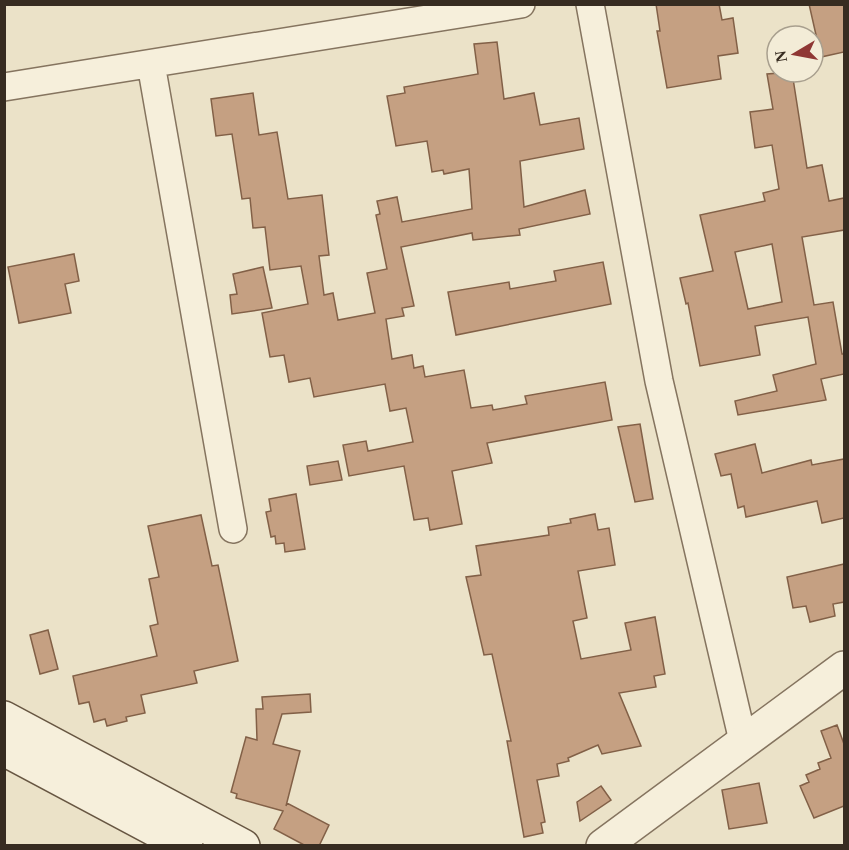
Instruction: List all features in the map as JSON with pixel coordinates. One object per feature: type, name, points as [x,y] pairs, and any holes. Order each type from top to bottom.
[{"type":"main road","points":[[603,846],[844,668]]},
{"type":"main road","points":[[4,718],[243,846]]},
{"type":"main road","points":[[4,748],[186,846]]},
{"type":"street","points":[[4,87],[520,4]]},
{"type":"street","points":[[590,4],[659,381],[743,741]]},
{"type":"street","points":[[151,64],[233,529]]},
{"type":"building","points":[[656,4],[719,4],[722,20],[733,18],[738,53],[718,56],[721,79],[667,88],[657,31],[660,31]]},
{"type":"building","points":[[809,4],[844,4],[844,52],[825,56],[825,24],[814,24]]},
{"type":"building","points":[[497,42],[504,99],[534,93],[540,125],[579,118],[584,149],[520,161],[524,207],[585,190],[590,214],[519,229],[520,235],[473,240],[472,233],[401,247],[414,306],[402,308],[404,316],[386,319],[392,359],[412,355],[414,368],[423,366],[425,377],[464,370],[471,408],[492,405],[493,410],[527,404],[525,396],[605,382],[612,420],[487,443],[492,463],[452,471],[462,524],[430,530],[428,518],[414,520],[404,466],[349,476],[343,445],[366,441],[368,451],[413,442],[406,408],[390,411],[385,384],[314,397],[310,378],[289,382],[284,355],[270,357],[262,313],[308,304],[301,266],[270,270],[265,227],[253,228],[250,198],[242,199],[232,134],[216,136],[211,99],[253,93],[259,135],[277,132],[288,199],[322,195],[329,255],[319,256],[324,295],[333,293],[338,320],[375,313],[367,273],[387,269],[376,215],[380,214],[377,201],[397,197],[402,222],[472,209],[469,169],[444,174],[443,170],[432,172],[427,141],[396,146],[387,96],[405,93],[404,87],[478,74],[474,44]]},
{"type":"building","points":[[769,84],[794,84],[807,168],[822,165],[829,201],[844,198],[844,230],[802,237],[814,305],[833,302],[842,354],[844,354],[844,374],[821,379],[826,400],[738,415],[735,401],[777,391],[773,375],[816,364],[808,317],[755,326],[760,355],[700,366],[688,303],[686,304],[680,278],[713,271],[700,215],[765,201],[763,193],[779,189],[772,145],[755,148],[750,112],[773,109]],"holes":[[[772,244],[782,302],[748,309],[735,252]]]},
{"type":"building","points":[[74,254],[79,281],[65,284],[71,313],[19,323],[8,267]]},
{"type":"building","points":[[603,262],[611,304],[456,335],[448,292],[509,282],[510,289],[556,281],[554,271]]},
{"type":"building","points":[[263,267],[272,308],[232,314],[230,295],[237,294],[233,274]]},
{"type":"building","points":[[640,424],[653,499],[635,502],[618,427]]},
{"type":"building","points":[[755,444],[762,473],[811,460],[812,465],[844,459],[844,518],[822,523],[817,501],[746,517],[744,506],[738,508],[731,474],[721,476],[715,454]]},
{"type":"building","points":[[338,461],[342,480],[310,485],[307,466]]},
{"type":"building","points":[[296,494],[305,549],[285,552],[284,543],[276,544],[275,536],[271,537],[266,512],[271,511],[269,499]]},
{"type":"building","points":[[595,514],[598,530],[609,528],[615,565],[578,571],[587,618],[573,621],[581,659],[631,650],[625,623],[655,617],[665,674],[654,676],[656,687],[619,693],[641,746],[602,754],[598,745],[568,758],[569,761],[557,764],[559,776],[537,780],[545,822],[541,823],[543,833],[524,837],[507,741],[511,741],[492,654],[484,655],[466,577],[481,575],[476,546],[549,535],[548,527],[571,523],[570,519]]},
{"type":"building","points":[[201,515],[212,566],[218,565],[238,661],[194,671],[197,683],[141,695],[145,713],[126,717],[127,721],[107,726],[105,719],[94,722],[89,702],[79,704],[73,676],[157,656],[150,626],[158,624],[149,579],[159,577],[148,526]]},
{"type":"building","points":[[844,564],[844,602],[833,604],[835,616],[810,622],[806,606],[793,608],[787,577]]},
{"type":"building","points":[[48,630],[58,669],[40,674],[30,635]]},
{"type":"building","points":[[310,694],[311,712],[282,714],[273,744],[300,751],[286,806],[287,803],[329,825],[319,846],[306,846],[274,829],[283,811],[236,798],[237,794],[231,792],[246,737],[257,740],[256,709],[263,709],[262,697]]},
{"type":"building","points":[[837,725],[844,744],[844,806],[814,818],[800,786],[809,782],[806,775],[820,769],[818,763],[831,758],[821,731]]},
{"type":"building","points":[[759,783],[767,823],[729,829],[722,790]]},
{"type":"building","points":[[601,786],[611,800],[580,821],[577,802]]}]
